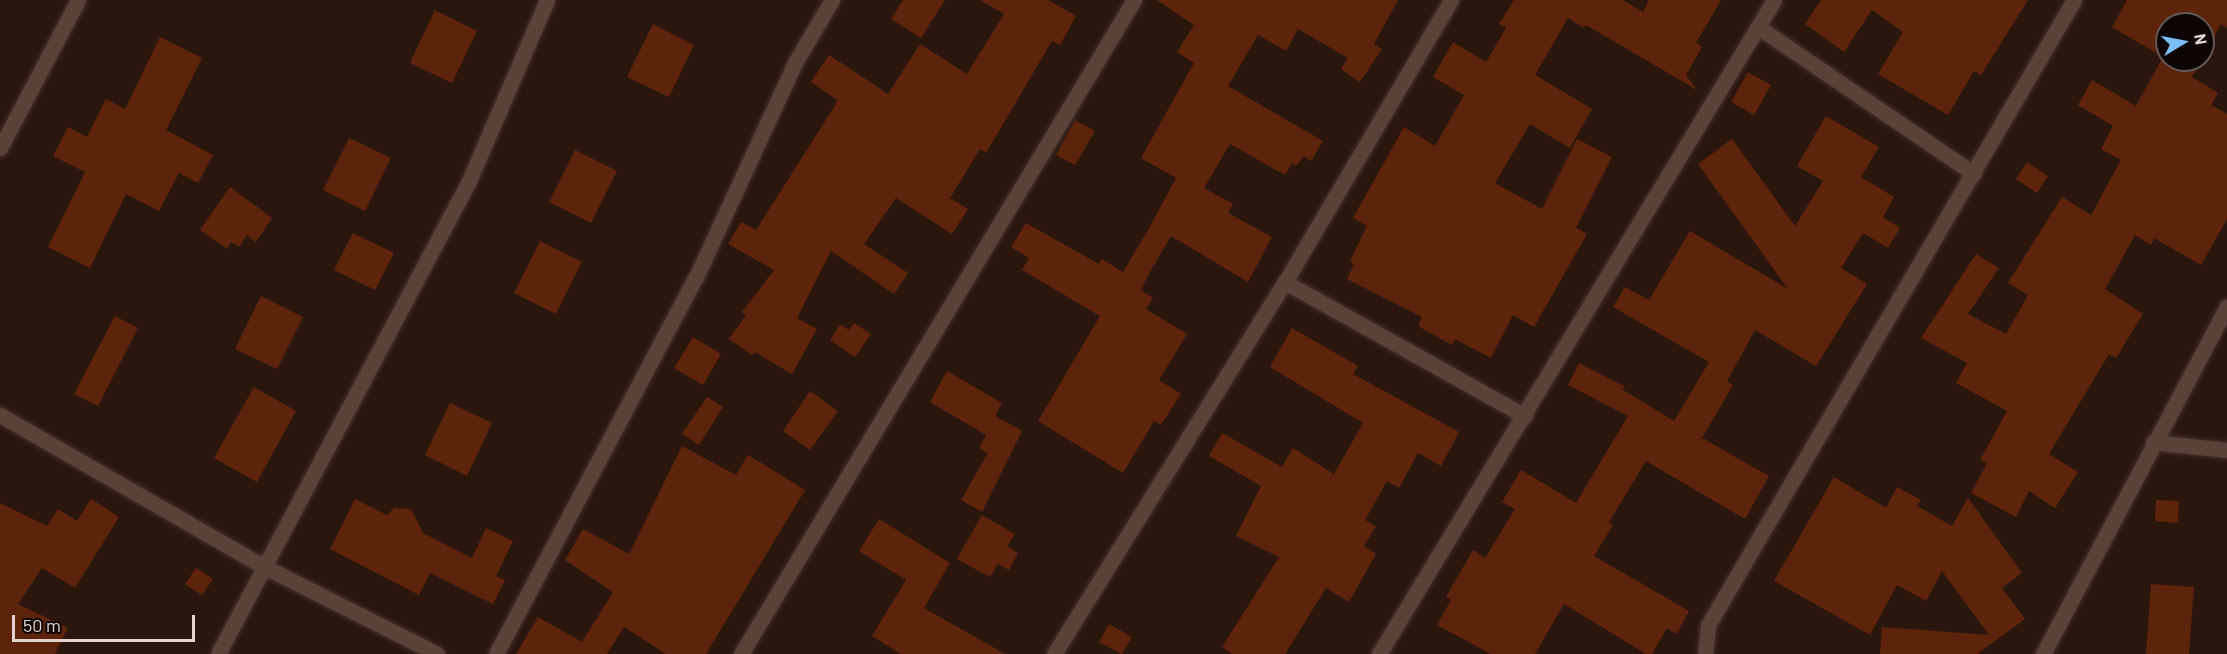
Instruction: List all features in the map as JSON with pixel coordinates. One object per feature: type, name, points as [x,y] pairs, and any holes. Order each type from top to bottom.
[{"type":"street","points":[[0,148],[78,0]]},
{"type":"street","points":[[218,654],[469,181],[547,0]]},
{"type":"street","points":[[496,654],[691,287],[796,61],[832,0]]},
{"type":"street","points":[[741,654],[1134,0]]},
{"type":"street","points":[[1379,654],[1525,416],[1774,0]]},
{"type":"street","points":[[1705,654],[1708,625],[2074,0]]},
{"type":"street","points":[[1054,654],[1285,282],[1447,2]]},
{"type":"street","points":[[1758,27],[1974,174]]},
{"type":"street","points":[[1285,282],[1525,416]]},
{"type":"street","points":[[2043,654],[2153,442],[2227,307]]},
{"type":"street","points":[[0,415],[263,566],[437,654]]},
{"type":"street","points":[[2153,442],[2227,450]]},
{"type":"building","points":[[903,0],[945,0],[921,38],[891,19]]},
{"type":"building","points":[[980,0],[1048,0],[1076,16],[1060,45],[1052,41],[986,153],[980,149],[950,198],[968,209],[952,234],[896,198],[864,244],[908,273],[894,294],[831,251],[797,318],[817,329],[792,374],[755,352],[752,355],[729,339],[746,315],[742,312],[774,270],[728,244],[741,222],[756,230],[836,104],[837,100],[811,82],[829,55],[888,94],[920,44],[967,74],[1004,14]]},
{"type":"building","points":[[1157,0],[1398,0],[1374,44],[1382,49],[1360,82],[1341,69],[1348,58],[1298,29],[1286,51],[1258,35],[1228,86],[1323,141],[1311,161],[1304,156],[1296,166],[1292,163],[1285,175],[1230,144],[1204,188],[1233,204],[1228,213],[1272,237],[1248,282],[1171,236],[1141,290],[1153,298],[1146,309],[1187,334],[1159,380],[1181,394],[1161,425],[1154,421],[1123,473],[1038,421],[1100,316],[1022,270],[1029,258],[1011,247],[1026,223],[1099,264],[1102,259],[1123,272],[1148,230],[1176,178],[1141,158],[1194,63],[1177,52],[1194,25]]},
{"type":"building","points":[[1514,0],[1623,0],[1643,12],[1649,0],[1721,0],[1696,43],[1702,47],[1686,75],[1697,90],[1586,25],[1584,28],[1568,18],[1535,75],[1592,109],[1570,148],[1530,124],[1495,183],[1542,209],[1577,139],[1612,157],[1576,228],[1587,234],[1534,327],[1513,315],[1491,358],[1455,339],[1452,345],[1418,326],[1422,317],[1347,279],[1354,264],[1350,261],[1367,226],[1353,218],[1404,127],[1435,146],[1464,95],[1433,77],[1453,42],[1486,62],[1506,28],[1499,24]]},
{"type":"building","points":[[1821,0],[2028,0],[1981,75],[1974,71],[1948,115],[1878,74],[1903,32],[1872,10],[1844,52],[1805,24]]},
{"type":"building","points":[[2127,0],[2227,0],[2227,28],[2221,24],[2215,35],[2215,12],[2155,12],[2155,52],[2112,27]]},
{"type":"building","points":[[435,10],[477,31],[452,83],[410,63]]},
{"type":"building","points":[[653,24],[694,45],[669,97],[627,77]]},
{"type":"building","points":[[160,37],[202,58],[166,130],[213,155],[198,183],[179,173],[159,211],[126,194],[90,268],[48,247],[85,172],[53,156],[68,127],[87,137],[106,99],[125,109]]},
{"type":"building","points":[[1748,72],[1771,85],[1754,115],[1731,102]]},
{"type":"building","points":[[2155,72],[2195,72],[2192,77],[2218,93],[2211,105],[2227,114],[2227,219],[2201,265],[2154,238],[2151,245],[2135,235],[2105,289],[2143,314],[2116,358],[2109,354],[2049,454],[2078,472],[2055,508],[2029,491],[2016,517],[1971,493],[1987,463],[1980,460],[2007,411],[1956,383],[1967,363],[1921,338],[1976,254],[1999,268],[1968,314],[2006,334],[2028,295],[2008,283],[2062,197],[2091,215],[2121,160],[2101,149],[2113,126],[2078,105],[2092,80],[2136,106]]},
{"type":"building","points":[[1826,116],[1879,147],[1861,177],[1894,197],[1883,217],[1900,228],[1888,248],[1863,233],[1841,268],[1867,284],[1816,366],[1755,330],[1727,381],[1733,385],[1702,438],[1769,476],[1745,519],[1646,461],[1609,522],[1613,525],[1594,556],[1689,611],[1677,634],[1667,628],[1652,654],[1646,654],[1564,604],[1535,654],[1491,654],[1437,625],[1451,600],[1446,597],[1473,550],[1485,558],[1515,509],[1502,502],[1521,470],[1576,503],[1628,416],[1568,385],[1579,363],[1624,386],[1623,390],[1674,421],[1709,362],[1613,307],[1625,287],[1649,300],[1690,231],[1788,289],[1698,164],[1732,139],[1795,226],[1823,181],[1797,166]]},
{"type":"building","points":[[1075,120],[1095,131],[1075,165],[1056,155]]},
{"type":"building","points":[[349,138],[391,158],[365,211],[323,190]]},
{"type":"building","points":[[575,150],[617,171],[591,223],[549,202]]},
{"type":"building","points":[[2027,162],[2048,176],[2037,193],[2016,179]]},
{"type":"building","points":[[230,187],[272,218],[256,242],[247,235],[239,247],[231,242],[227,249],[200,230]]},
{"type":"building","points":[[353,233],[394,253],[375,290],[334,270]]},
{"type":"building","points":[[540,241],[582,262],[556,314],[514,293]]},
{"type":"building","points":[[261,296],[303,317],[277,369],[235,349]]},
{"type":"building","points":[[115,316],[138,328],[98,406],[74,394]]},
{"type":"building","points":[[854,323],[871,334],[855,357],[830,340],[840,324],[849,330]]},
{"type":"building","points":[[1292,328],[1358,366],[1353,374],[1459,432],[1441,466],[1418,453],[1399,488],[1387,481],[1365,520],[1376,526],[1364,546],[1376,554],[1349,602],[1326,588],[1285,654],[1233,654],[1222,647],[1279,557],[1236,536],[1261,486],[1209,456],[1222,433],[1282,467],[1293,448],[1334,474],[1363,423],[1270,367]]},
{"type":"building","points":[[693,337],[721,354],[703,385],[674,368]]},
{"type":"building","points":[[947,371],[1002,403],[995,416],[1022,431],[982,512],[961,500],[988,453],[979,448],[986,435],[930,402]]},
{"type":"building","points":[[254,387],[296,411],[257,482],[214,458]]},
{"type":"building","points":[[810,391],[838,411],[810,450],[783,431]]},
{"type":"building","points":[[707,397],[723,407],[699,445],[682,434]]},
{"type":"building","points":[[450,403],[492,423],[467,476],[425,455]]},
{"type":"building","points":[[682,446],[736,475],[748,455],[805,490],[706,654],[666,654],[624,627],[607,654],[516,654],[538,617],[582,642],[613,592],[565,560],[583,529],[629,554]]},
{"type":"building","points":[[1834,477],[1886,508],[1897,487],[1921,500],[1917,506],[1952,526],[1968,498],[2022,573],[2002,588],[2025,619],[1977,654],[1880,654],[1882,627],[1989,635],[1942,571],[1926,601],[1897,585],[1870,635],[1774,581]]},
{"type":"building","points":[[91,499],[119,517],[75,588],[42,568],[18,604],[68,628],[55,654],[0,654],[0,503],[47,526],[58,509],[77,521]]},
{"type":"building","points":[[355,499],[387,515],[394,508],[411,509],[423,533],[472,558],[486,528],[513,541],[496,576],[505,580],[493,604],[430,573],[419,595],[330,549]]},
{"type":"building","points":[[2156,500],[2179,501],[2178,523],[2155,521]]},
{"type":"building","points":[[982,515],[1015,534],[1007,546],[1018,553],[1009,570],[998,564],[990,577],[957,559]]},
{"type":"building","points":[[879,519],[950,563],[924,608],[1005,654],[901,654],[872,636],[906,580],[859,551]]},
{"type":"building","points":[[196,568],[213,579],[202,595],[185,584]]},
{"type":"building","points":[[2151,584],[2194,587],[2189,654],[2146,654]]},
{"type":"building","points":[[1109,624],[1132,637],[1122,654],[1099,642]]}]
